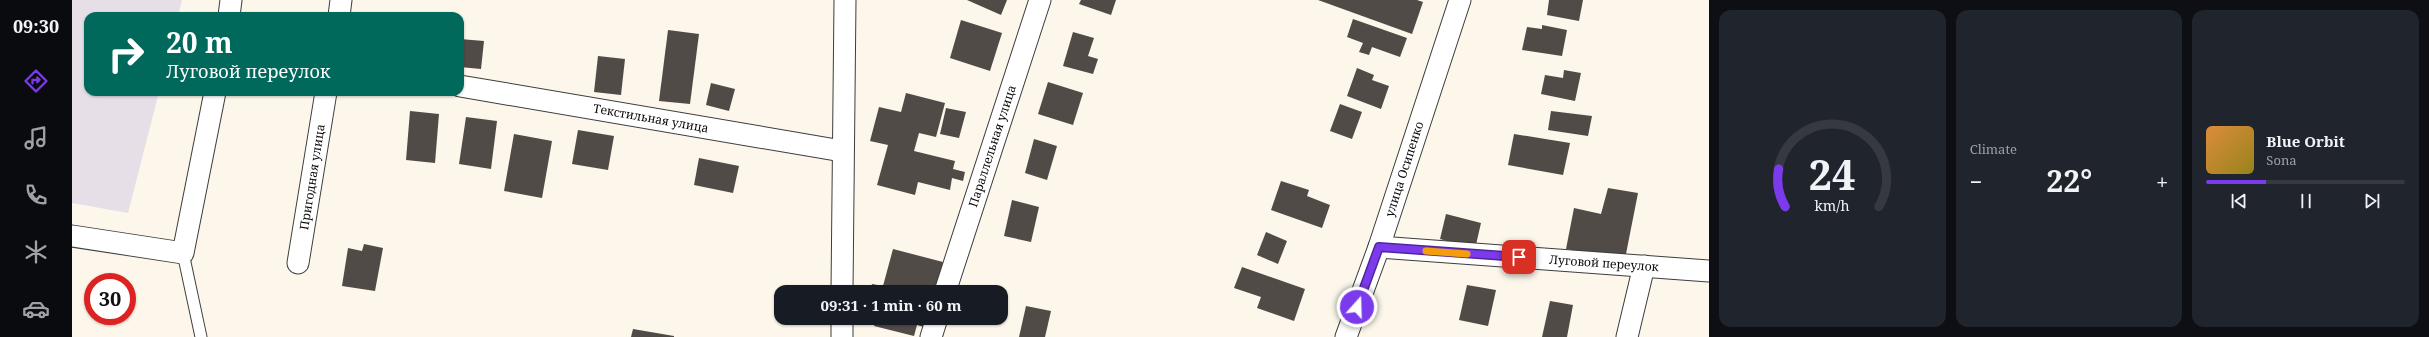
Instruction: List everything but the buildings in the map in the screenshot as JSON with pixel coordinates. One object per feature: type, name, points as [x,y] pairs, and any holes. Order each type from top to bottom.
[{"type":"street","points":[[230,12],[231,0]]},
{"type":"street","points":[[339,12],[341,0]]},
{"type":"street","points":[[842,285],[842,151],[845,0]]},
{"type":"street","name":"Параллельная улица","points":[[947,285],[1040,0]]},
{"type":"street","name":"улица Осипенко","points":[[1346,337],[1379,247],[1460,0]]},
{"type":"street","name":"Текстильная улица","points":[[464,87],[842,151]]},
{"type":"street","points":[[72,236],[183,253],[213,96]]},
{"type":"street","name":"Пригодная улица","points":[[298,263],[325,96]]},
{"type":"street","name":"Луговой переулок","points":[[1379,247],[1709,271]]},
{"type":"street","points":[[1627,337],[1644,266]]},
{"type":"street","points":[[842,325],[842,337]]},
{"type":"street","points":[[931,337],[935,325]]},
{"type":"lane","points":[[183,253],[201,337]]},
{"type":"shaded area","points":[[72,0],[182,0],[179,12],[84,12],[84,96],[158,96],[128,213],[72,203]]},
{"type":"slow traffic","points":[[1426,251],[1467,254]]},
{"type":"route","points":[[1357,307],[1379,247],[1519,257]]}]
